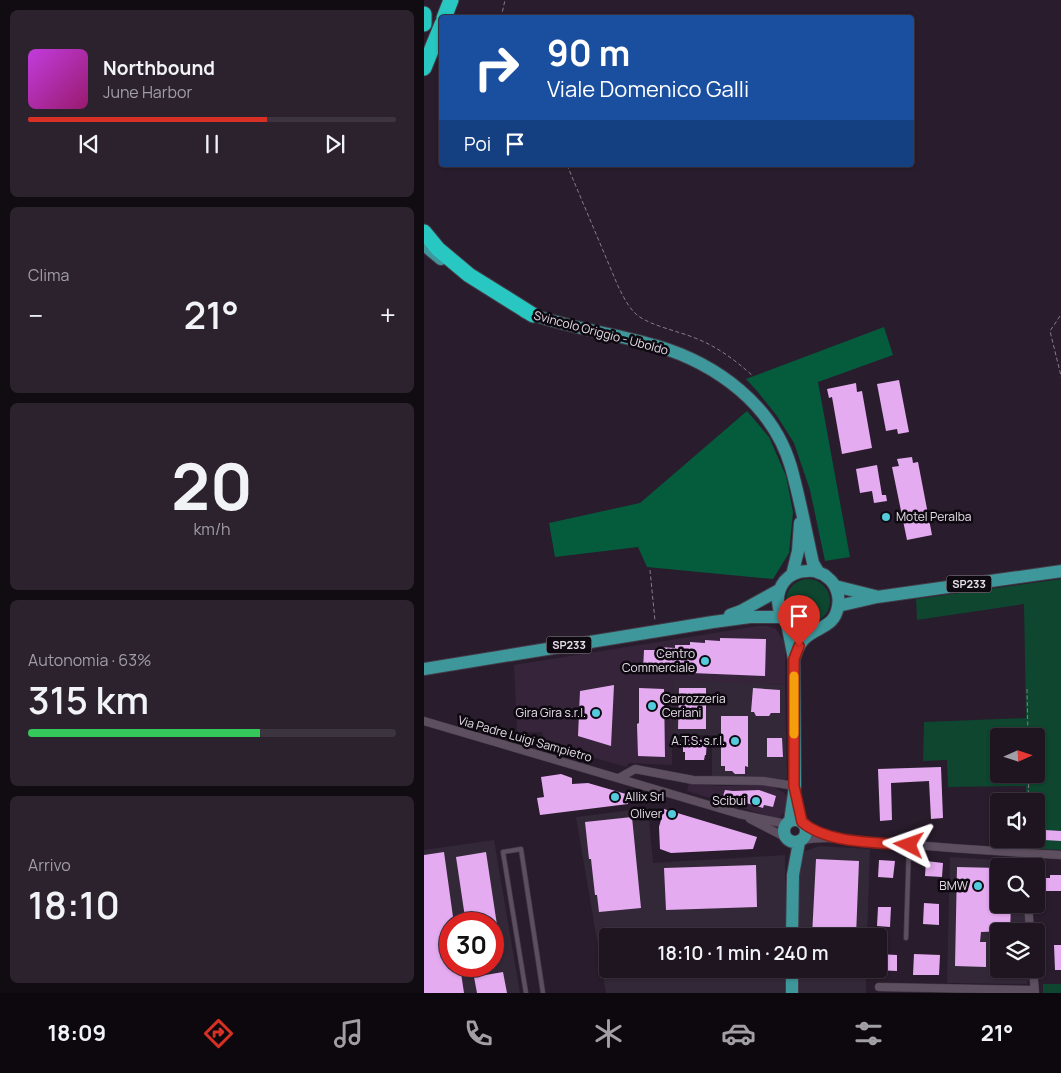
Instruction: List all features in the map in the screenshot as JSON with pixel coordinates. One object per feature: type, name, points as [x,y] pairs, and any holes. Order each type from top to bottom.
[{"type":"highway","points":[[445,15],[451,0]]},
{"type":"highway","points":[[424,14],[424,24]]},
{"type":"highway","points":[[424,68],[439,31]]},
{"type":"highway","points":[[424,232],[438,249],[469,275],[534,315]]},
{"type":"main road","name":"Svincolo Origgio - Uboldo","points":[[424,245],[460,276],[500,301],[557,323],[658,346],[690,358],[721,375],[748,396],[772,426],[791,467],[813,564],[819,572]]},
{"type":"main road","name":"Svincolo Origgio - Uboldo","points":[[792,575],[798,552],[801,510]]},
{"type":"main road","points":[[792,575],[809,570],[819,572]]},
{"type":"main road","name":"SP233","points":[[838,606],[877,597],[1061,571]]},
{"type":"main road","name":"SP233","points":[[819,572],[835,586],[877,597]]},
{"type":"main road","name":"SP233","points":[[713,622],[741,611],[779,590],[792,575]]},
{"type":"main road","points":[[794,659],[803,640],[832,621],[838,606],[835,586]]},
{"type":"main road","points":[[779,590],[777,601],[794,659],[792,928]]},
{"type":"main road","name":"SP233","points":[[424,669],[713,622],[756,617],[784,620],[796,630],[813,632]]},
{"type":"main road","points":[[794,826],[793,843],[801,841]]},
{"type":"main road","points":[[793,875],[801,841],[807,831],[794,826]]},
{"type":"main road","points":[[792,978],[792,993]]},
{"type":"street","name":"Via Padre Luigi Sampietro","points":[[424,721],[739,814],[814,830],[836,838]]},
{"type":"street","points":[[619,778],[635,769],[693,780],[763,781],[794,786]]},
{"type":"street","name":"Via Padre Luigi Sampietro","points":[[739,814],[794,826]]},
{"type":"street","name":"Via Padre Luigi Sampietro","points":[[801,841],[836,838],[1061,855]]},
{"type":"street","points":[[1025,853],[1025,858]]},
{"type":"street","points":[[879,987],[1034,991],[1033,978]]},
{"type":"lane","points":[[906,938],[909,845]]},
{"type":"lane","points":[[526,993],[503,852],[521,849],[543,993]]},
{"type":"path","points":[[502,15],[505,0]]},
{"type":"path","points":[[568,167],[618,286],[628,304],[638,316],[667,329],[695,338],[730,356],[754,376]]},
{"type":"path","points":[[1060,316],[1050,331],[1061,380]]},
{"type":"path","points":[[650,570],[656,631]]},
{"type":"path","points":[[1027,690],[1028,728]]},
{"type":"shaded area","points":[[758,626],[776,629],[783,640],[785,648],[785,685],[673,681],[672,765],[629,763],[626,767],[544,743],[542,732],[517,733],[514,665]]},
{"type":"shaded area","points":[[673,680],[785,685],[787,779],[780,782],[712,778],[712,735],[672,735]]},
{"type":"shaded area","points":[[689,783],[721,786],[770,785],[784,793],[787,797],[787,803],[779,819],[687,791]]},
{"type":"shaded area","points":[[648,808],[653,863],[785,855],[786,928],[599,928],[599,952],[576,817]]},
{"type":"shaded area","points":[[494,840],[520,993],[424,993],[424,850]]},
{"type":"shaded area","points":[[819,846],[870,849],[867,928],[798,928],[798,861],[803,852]]},
{"type":"shaded area","points":[[950,857],[990,859],[990,913],[1024,913],[1025,923],[990,923],[990,978],[1030,979],[1026,984],[947,983]]},
{"type":"shaded area","points":[[603,978],[786,978],[787,993],[606,993]]},
{"type":"shaded area","points":[[799,978],[866,978],[866,993],[799,993]]},
{"type":"green space","points":[[884,327],[893,355],[818,382],[850,557],[825,561],[810,490],[794,443],[777,416],[746,379]]},
{"type":"green space","points":[[747,411],[769,437],[786,476],[793,512],[789,553],[773,579],[647,567],[638,547],[555,557],[549,523],[640,503]]},
{"type":"green space","points":[[808,579],[820,583],[826,589],[830,601],[826,613],[820,619],[808,623],[796,619],[790,613],[786,601],[790,589],[796,583]]},
{"type":"green space","points":[[1061,579],[1061,850],[1024,848],[1045,848],[1045,793],[1026,793],[1026,786],[948,787],[947,760],[923,761],[924,722],[1026,718],[1024,604],[917,620],[916,599]]},
{"type":"green space","points":[[1043,984],[1061,984],[1061,993],[1043,993]]},
{"type":"building","points":[[899,380],[909,432],[898,434],[897,429],[886,431],[877,384]]},
{"type":"building","points":[[856,383],[857,392],[862,391],[872,448],[842,454],[832,397],[829,398],[827,389]]},
{"type":"building","points":[[912,457],[913,463],[918,462],[932,535],[907,540],[892,467],[899,466],[897,459]]},
{"type":"building","points":[[877,465],[882,495],[886,495],[887,501],[874,503],[872,491],[860,493],[856,469]]},
{"type":"building","name":"Centro Commerciale","points":[[720,638],[766,639],[765,676],[643,671],[644,650],[659,650],[659,647],[675,648],[675,645],[690,645],[690,642],[705,643],[705,640],[720,641]]},
{"type":"building","name":"Gira Gira s.r.l.","points":[[614,685],[611,746],[578,736],[580,691]]},
{"type":"building","name":"Carrozzeria Ceriani","points":[[639,688],[664,689],[665,757],[638,756]]},
{"type":"building","name":"A.T.S. s.r.l.","points":[[679,688],[706,688],[706,729],[678,729]]},
{"type":"building","points":[[753,688],[780,690],[780,713],[771,713],[769,716],[756,716],[754,712],[751,712]]},
{"type":"building","name":"A.T.S. s.r.l.","points":[[721,716],[748,716],[748,767],[745,766],[745,774],[725,771],[725,766],[721,766]]},
{"type":"building","points":[[767,738],[782,738],[783,757],[767,757]]},
{"type":"building","points":[[683,739],[707,740],[704,760],[685,760]]},
{"type":"building","points":[[941,767],[943,818],[931,819],[929,781],[891,783],[892,820],[880,821],[878,769]]},
{"type":"building","points":[[561,774],[572,778],[572,784],[588,783],[626,794],[628,804],[540,815],[537,798],[544,797],[541,777]]},
{"type":"building","name":"Scibui","points":[[725,790],[759,790],[776,796],[773,807],[764,805],[763,808],[723,796]]},
{"type":"building","points":[[664,809],[757,837],[753,849],[671,853],[660,849],[659,827]]},
{"type":"building","points":[[632,817],[641,908],[599,912],[591,859],[589,859],[585,822]]},
{"type":"building","points":[[1045,830],[1062,831],[1062,841],[1045,840]]},
{"type":"building","points":[[444,852],[452,912],[439,912],[439,977],[462,977],[464,993],[424,993],[424,855]]},
{"type":"building","points":[[486,852],[495,912],[464,912],[456,857]]},
{"type":"building","points":[[816,859],[859,861],[856,928],[812,928]]},
{"type":"building","points":[[879,860],[895,861],[893,878],[878,877]]},
{"type":"building","points":[[926,861],[943,863],[942,877],[925,876]]},
{"type":"building","points":[[756,865],[757,907],[666,910],[664,868]]},
{"type":"building","name":"BMW","points":[[957,867],[990,868],[990,913],[1011,913],[1010,923],[990,923],[990,932],[981,932],[980,942],[986,942],[986,967],[955,966]]},
{"type":"building","points":[[1050,875],[1061,875],[1061,891],[1045,891],[1045,878],[1050,878]]},
{"type":"building","points":[[924,903],[939,904],[939,925],[923,924]]},
{"type":"building","points":[[878,907],[891,907],[890,927],[877,926]]},
{"type":"building","points":[[1054,945],[1062,945],[1062,970],[1055,970]]},
{"type":"building","points":[[887,954],[897,955],[897,971],[887,971]]},
{"type":"building","points":[[914,954],[940,955],[939,975],[913,975]]},
{"type":"building","points":[[474,977],[504,977],[507,993],[477,993]]},
{"type":"slow traffic","points":[[794,676],[794,734]]},
{"type":"place","name":"Motel Peralba","points":[[886,517]]},
{"type":"place","name":"Centro Commerciale","points":[[705,661]]},
{"type":"place","name":"Carrozzeria Ceriani","points":[[652,706]]},
{"type":"place","name":"Gira Gira s.r.l.","points":[[596,713]]},
{"type":"place","name":"A.T.S. s.r.l.","points":[[735,741]]},
{"type":"place","name":"Allix Srl","points":[[615,797]]},
{"type":"place","name":"Scibui","points":[[756,801]]},
{"type":"place","name":"Oliver","points":[[672,814]]},
{"type":"place","name":"BMW","points":[[978,886]]},
{"type":"route","points":[[799,646],[794,659],[794,786],[802,822],[814,830],[836,838],[909,845]]}]
